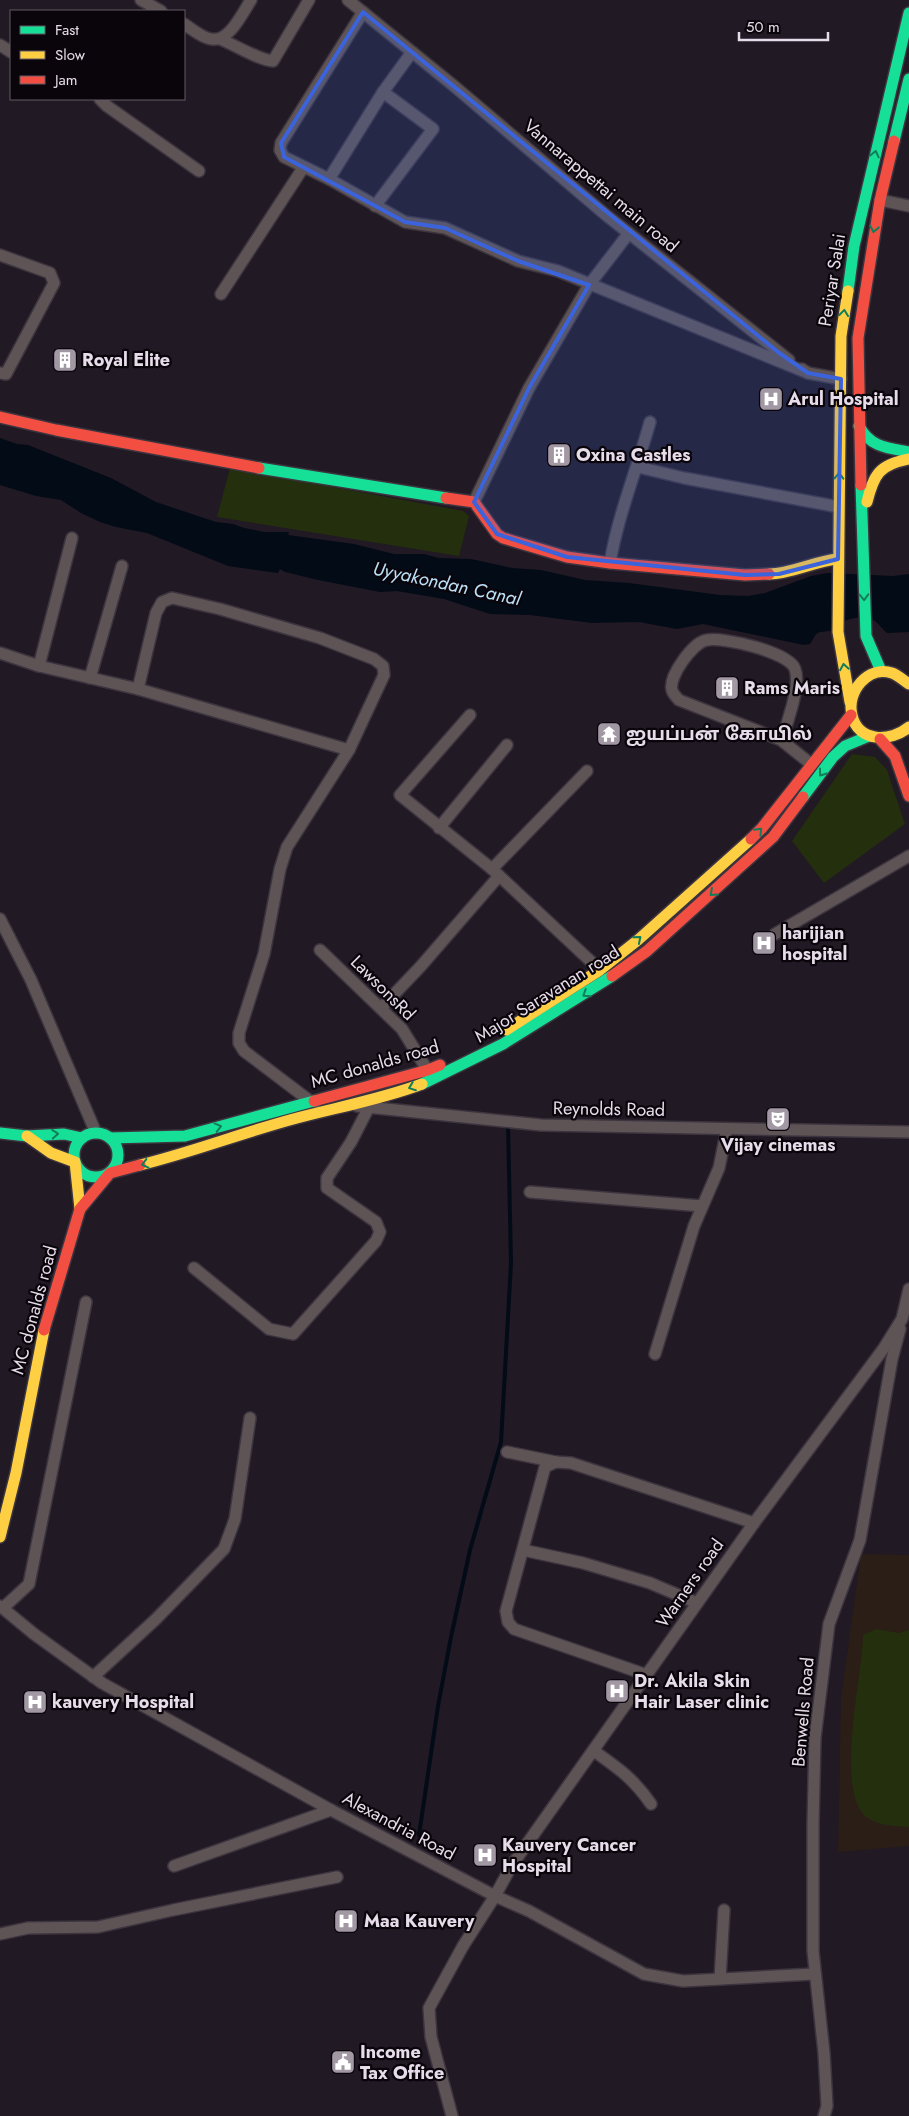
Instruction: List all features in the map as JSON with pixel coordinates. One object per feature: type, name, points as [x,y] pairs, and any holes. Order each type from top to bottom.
[{"type":"main road","name":"Periyar Salai","points":[[851,714],[838,632],[841,336],[850,267],[909,13]]},
{"type":"main road","name":"Periyar Salai","points":[[887,672],[866,636],[858,426],[858,338],[880,200],[908,84]]},
{"type":"main road","points":[[0,417],[56,430],[241,465],[474,502],[497,534],[509,541],[567,557],[610,563],[745,575],[780,574],[826,560],[838,559]]},
{"type":"main road","points":[[858,426],[864,438],[872,443],[909,452]]},
{"type":"main road","points":[[862,521],[873,478],[880,469],[893,461],[909,459]]},
{"type":"main road","points":[[887,672],[902,677],[909,684]]},
{"type":"main road","points":[[850,702],[857,684],[872,673],[909,674]]},
{"type":"main road","points":[[851,714],[861,730],[874,737],[895,756],[909,796]]},
{"type":"main road","name":"Major Saravanan road","points":[[600,970],[638,940],[728,861],[762,828],[851,714]]},
{"type":"main road","name":"Major Saravanan road","points":[[110,1173],[180,1155],[228,1138],[404,1091],[430,1075],[503,1044],[608,979],[647,951],[773,837],[833,757],[845,746],[856,740],[874,737],[891,738],[902,734],[909,727]]},
{"type":"main road","name":"MC donalds road","points":[[110,1138],[128,1135],[170,1138],[185,1136],[310,1101],[430,1075],[481,1046],[600,970]]},
{"type":"main road","points":[[0,1133],[28,1136],[64,1134],[82,1138],[96,1133],[110,1138],[115,1144],[118,1158],[116,1165],[110,1173],[94,1178],[86,1175],[75,1162],[50,1153],[28,1136]]},
{"type":"main road","points":[[80,1209],[74,1152],[82,1138]]},
{"type":"main road","name":"MC donalds road","points":[[0,1537],[16,1473],[40,1342],[80,1209],[110,1173]]},
{"type":"street","points":[[141,0],[159,10]]},
{"type":"street","points":[[220,39],[228,33],[251,0]]},
{"type":"street","points":[[185,25],[211,39],[220,39],[264,60],[273,61],[309,0]]},
{"type":"street","name":"Vannarappettai main road","points":[[348,0],[629,233],[778,352],[808,372],[841,380]]},
{"type":"street","points":[[362,12],[282,143],[280,150],[284,157],[405,222],[445,228],[518,261],[558,271],[808,372]]},
{"type":"street","points":[[328,179],[383,92],[412,52]]},
{"type":"street","points":[[892,83],[908,84]]},
{"type":"street","points":[[375,206],[433,129],[383,92]]},
{"type":"street","points":[[100,100],[199,171]]},
{"type":"street","points":[[221,294],[303,168]]},
{"type":"street","points":[[880,200],[909,206]]},
{"type":"street","points":[[474,502],[529,388],[589,285],[629,233]]},
{"type":"street","points":[[0,254],[50,273],[54,283],[6,374],[0,373]]},
{"type":"street","points":[[610,563],[613,542],[638,467],[650,422]]},
{"type":"street","points":[[638,467],[684,478],[839,506]]},
{"type":"street","points":[[39,666],[72,538]]},
{"type":"street","points":[[90,678],[122,566]]},
{"type":"street","points":[[138,689],[156,613],[162,602],[172,598],[220,608],[320,638],[374,659],[383,666],[384,675],[349,750],[287,847],[280,869],[264,954],[239,1033],[238,1043],[244,1051],[310,1101]]},
{"type":"street","points":[[781,740],[788,724],[797,677],[793,665],[773,652],[746,644],[708,639],[690,651],[682,662],[672,683],[672,690],[679,700],[781,740],[811,764]]},
{"type":"street","points":[[0,653],[39,666],[138,689],[349,750]]},
{"type":"street","points":[[470,715],[400,795],[495,873],[600,970]]},
{"type":"street","points":[[439,828],[507,745]]},
{"type":"street","points":[[381,1008],[421,966],[495,873],[587,771]]},
{"type":"street","points":[[775,934],[909,856]]},
{"type":"street","points":[[0,919],[31,980],[96,1133]]},
{"type":"street","name":"LawsonsRd","points":[[320,950],[402,1029],[430,1075]]},
{"type":"street","name":"Reynolds Road","points":[[310,1101],[541,1125],[909,1132]]},
{"type":"street","points":[[194,1268],[269,1329],[293,1334],[376,1241],[380,1232],[376,1222],[327,1188],[327,1178],[351,1142],[369,1107]]},
{"type":"street","points":[[655,1354],[694,1226],[719,1168],[727,1129]]},
{"type":"street","points":[[530,1192],[702,1206]]},
{"type":"street","name":"Warners road","points":[[452,2116],[431,2037],[429,2008],[463,1946],[496,1896],[512,1865],[754,1523],[905,1319],[909,1289]]},
{"type":"street","points":[[1,1607],[29,1584],[86,1302]]},
{"type":"street","name":"Benwells Road","points":[[828,2113],[824,2053],[814,1974],[813,1825],[815,1738],[829,1624],[860,1540],[892,1359],[905,1319]]},
{"type":"street","points":[[93,1677],[156,1619],[224,1549],[235,1519],[250,1418]]},
{"type":"street","points":[[507,1452],[556,1462],[571,1463],[754,1523]]},
{"type":"street","points":[[556,1462],[545,1468],[506,1610],[508,1622],[514,1629],[647,1675]]},
{"type":"street","points":[[522,1550],[583,1563],[650,1583],[697,1603]]},
{"type":"street","name":"Alexandria Road","points":[[1,1607],[93,1677],[331,1810],[496,1896],[529,1911],[644,1974],[683,1981],[814,1974]]},
{"type":"street","points":[[594,1751],[627,1774],[639,1786],[651,1804]]},
{"type":"street","points":[[174,1866],[331,1810]]},
{"type":"street","points":[[0,1934],[28,1928],[98,1927],[337,1877]]},
{"type":"street","points":[[720,1979],[724,1910]]},
{"type":"highlighted area","points":[[363,12],[778,352],[808,373],[841,379],[838,559],[779,574],[745,575],[567,557],[497,534],[474,502],[529,388],[589,285],[518,261],[445,228],[405,222],[284,157],[281,143]]},
{"type":"shaded area","points":[[861,1554],[909,1555],[909,1846],[838,1852],[841,1698]]},
{"type":"green space","points":[[230,468],[463,511],[469,516],[459,556],[217,517]]},
{"type":"green space","points":[[852,754],[875,757],[887,770],[905,824],[824,883],[792,841]]},
{"type":"green space","points":[[876,1629],[899,1633],[909,1630],[909,1827],[883,1824],[868,1818],[858,1805],[852,1785],[852,1732],[863,1635]]},
{"type":"water","name":"Uyyakondan Canal","points":[[0,438],[17,444],[28,445],[111,478],[156,502],[216,522],[265,532],[289,532],[288,535],[354,544],[394,554],[424,554],[439,558],[471,559],[512,568],[541,570],[585,580],[629,583],[720,595],[748,596],[765,593],[811,576],[827,573],[893,576],[909,574],[909,632],[887,633],[875,621],[857,618],[845,621],[830,631],[818,633],[810,644],[804,645],[703,624],[677,629],[639,622],[592,623],[530,615],[490,614],[444,599],[397,591],[380,592],[318,580],[280,569],[278,573],[228,566],[147,533],[100,522],[61,500],[36,496],[0,485]]},
{"type":"waterway","points":[[419,1835],[438,1706],[451,1637],[470,1550],[501,1442],[511,1263],[508,1124]]},
{"type":"traffic: fast","points":[[848,291],[854,246],[909,13]]},
{"type":"traffic: fast","points":[[894,141],[909,79]]},
{"type":"traffic: fast","points":[[859,426],[863,433],[874,442],[886,448],[909,452]]},
{"type":"traffic: fast","points":[[259,468],[446,498]]},
{"type":"traffic: fast","points":[[861,485],[866,636],[881,671]]},
{"type":"traffic: fast","points":[[803,797],[833,757],[845,746],[869,736]]},
{"type":"traffic: fast","points":[[422,1084],[503,1044],[612,976]]},
{"type":"traffic: fast","points":[[110,1138],[185,1136],[314,1101]]},
{"type":"traffic: fast","points":[[0,1133],[27,1136],[64,1134],[82,1138]]},
{"type":"traffic: fast","points":[[92,1133],[100,1133],[112,1139],[118,1155],[112,1171],[100,1177],[92,1177],[80,1171],[74,1159],[74,1151],[80,1139],[92,1133]]},
{"type":"traffic: slow","points":[[848,291],[841,336],[838,632],[850,702]]},
{"type":"traffic: slow","points":[[867,502],[872,484],[879,472],[891,464],[909,459]]},
{"type":"traffic: slow","points":[[769,574],[786,572],[838,559]]},
{"type":"traffic: slow","points":[[909,684],[892,673],[875,673],[861,682],[852,698],[851,706],[855,724],[868,735],[885,737],[902,732],[909,727]]},
{"type":"traffic: slow","points":[[506,1030],[600,970],[638,940],[751,839]]},
{"type":"traffic: slow","points":[[140,1165],[297,1118],[422,1084]]},
{"type":"traffic: slow","points":[[27,1136],[51,1153],[75,1162],[80,1209]]},
{"type":"traffic: slow","points":[[0,1537],[16,1473],[44,1330]]},
{"type":"traffic: jam","points":[[861,485],[858,338],[880,200],[894,141]]},
{"type":"traffic: jam","points":[[0,417],[56,430],[259,468]]},
{"type":"traffic: jam","points":[[446,498],[474,502],[497,534],[503,538],[567,557],[610,563],[745,575],[769,574]]},
{"type":"traffic: jam","points":[[751,839],[762,828],[851,715]]},
{"type":"traffic: jam","points":[[880,739],[895,756],[909,796]]},
{"type":"traffic: jam","points":[[612,976],[647,951],[773,837],[803,797]]},
{"type":"traffic: jam","points":[[314,1101],[428,1070],[440,1065]]},
{"type":"traffic: jam","points":[[44,1330],[80,1209],[110,1173],[140,1165]]},
{"type":"place","name":"Royal Elite","points":[[65,360]]},
{"type":"place","name":"Arul Hospital","points":[[771,399]]},
{"type":"place","name":"Oxina Castles","points":[[559,455]]},
{"type":"place","name":"Rams Maris","points":[[727,688]]},
{"type":"place","name":"ஐயப்பன் கோயில்","points":[[609,734]]},
{"type":"place","name":"harijian hospital","points":[[764,943]]},
{"type":"place","name":"Vijay cinemas","points":[[778,1119]]},
{"type":"place","name":"Dr. Akila Skin Hair Laser clinic","points":[[617,1691]]},
{"type":"place","name":"kauvery Hospital","points":[[35,1702]]},
{"type":"place","name":"Kauvery Cancer Hospital","points":[[485,1855]]},
{"type":"place","name":"Maa Kauvery","points":[[346,1921]]},
{"type":"place","name":"Income Tax Office","points":[[343,2062]]}]
